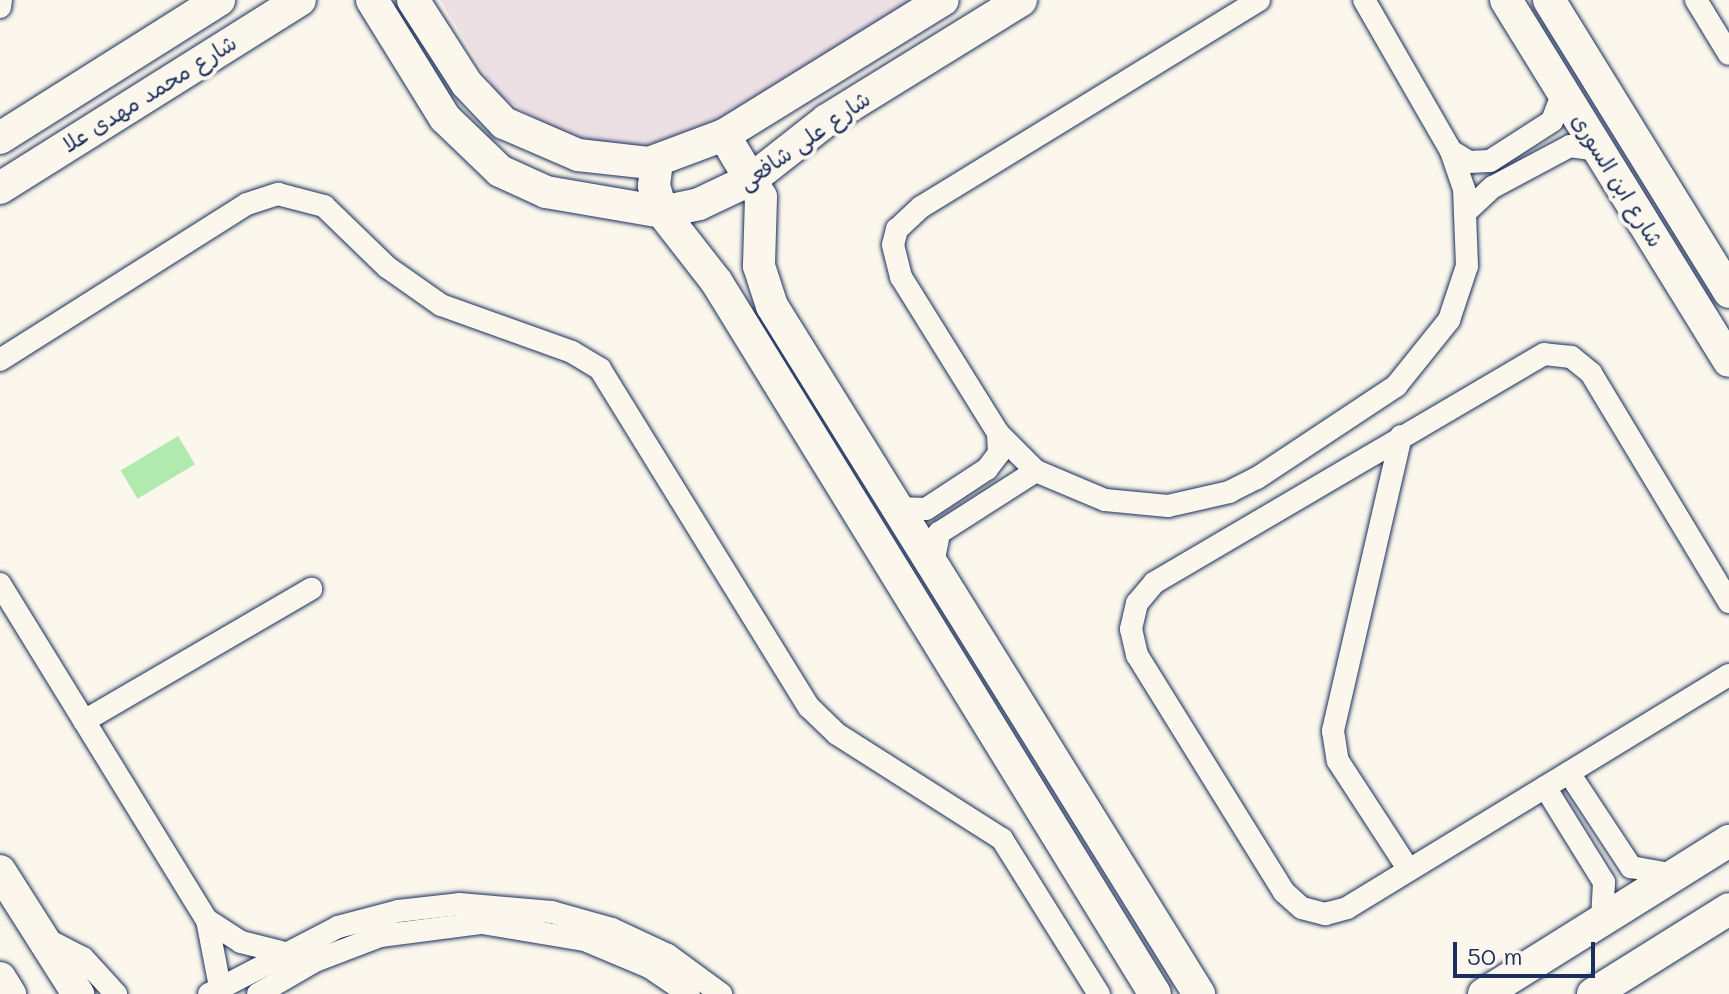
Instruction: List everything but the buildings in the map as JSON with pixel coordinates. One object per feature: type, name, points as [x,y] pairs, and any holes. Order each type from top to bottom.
[{"type":"street","points":[[0,7],[1,0]]},
{"type":"street","name":"شارع محمد مهدى علا","points":[[0,138],[219,0]]},
{"type":"street","name":"شارع محمد مهدى علا","points":[[0,188],[300,0]]},
{"type":"street","name":"شارع على شافعى","points":[[413,0],[467,84],[504,123],[578,155],[657,161],[724,135],[943,0]]},
{"type":"street","name":"شارع على شافعى","points":[[371,1],[445,118],[500,171],[546,192],[662,212],[707,201],[752,179],[827,120],[1021,0]]},
{"type":"street","points":[[1259,0],[921,207],[897,229],[893,245],[901,277],[998,433],[1036,471],[1136,506],[1199,502],[1257,478],[1396,386],[1435,345],[1467,266],[1468,210],[1451,151],[1364,0]]},
{"type":"street","name":"شارع ابن السورى","points":[[1506,0],[1729,361]]},
{"type":"street","name":"شارع ابن السورى","points":[[1549,0],[1729,292]]},
{"type":"street","points":[[1696,0],[1728,45]]},
{"type":"street","points":[[1541,57],[1572,38]]},
{"type":"street","points":[[1451,151],[1469,162],[1490,161],[1552,121],[1563,92]]},
{"type":"street","points":[[724,135],[761,197],[763,285],[1199,994]]},
{"type":"street","points":[[1468,210],[1483,193],[1570,146],[1599,150]]},
{"type":"street","points":[[657,161],[654,186],[662,212],[716,281],[1155,994]]},
{"type":"street","points":[[0,360],[247,204],[294,194],[324,206],[387,267],[441,305],[572,352],[600,369],[809,707],[837,734],[1002,839],[1099,994]]},
{"type":"street","points":[[1729,602],[1591,373],[1571,357],[1531,358],[1154,583],[1137,603],[1131,629],[1137,655],[1292,901],[1313,912],[1336,912],[1729,675]]},
{"type":"street","points":[[898,508],[926,509],[978,475],[994,462],[998,433]]},
{"type":"street","points":[[1401,436],[1333,731],[1338,761],[1409,870]]},
{"type":"street","points":[[933,564],[939,533],[1036,471]]},
{"type":"street","points":[[978,475],[992,497]]},
{"type":"street","points":[[0,584],[207,920],[241,942],[281,952]]},
{"type":"street","points":[[84,721],[311,589]]},
{"type":"street","points":[[1569,773],[1631,867],[1675,875]]},
{"type":"street","points":[[1545,787],[1604,882],[1602,920]]},
{"type":"street","points":[[1484,994],[1729,841]]},
{"type":"street","points":[[0,871],[78,994]]},
{"type":"street","points":[[207,920],[214,991],[281,952],[398,911],[490,904],[552,912],[612,929],[668,955],[721,994]]},
{"type":"street","points":[[1596,993],[1729,909]]},
{"type":"street","points":[[258,965],[264,990],[380,936],[482,923],[585,940],[649,967],[689,994]]},
{"type":"street","points":[[41,936],[83,958],[116,994]]},
{"type":"street","points":[[0,978],[10,994]]},
{"type":"shaded area","points":[[440,0],[918,0],[715,125],[644,152],[572,140],[498,95]]},
{"type":"green space","points":[[178,436],[195,464],[138,499],[121,471]]}]
